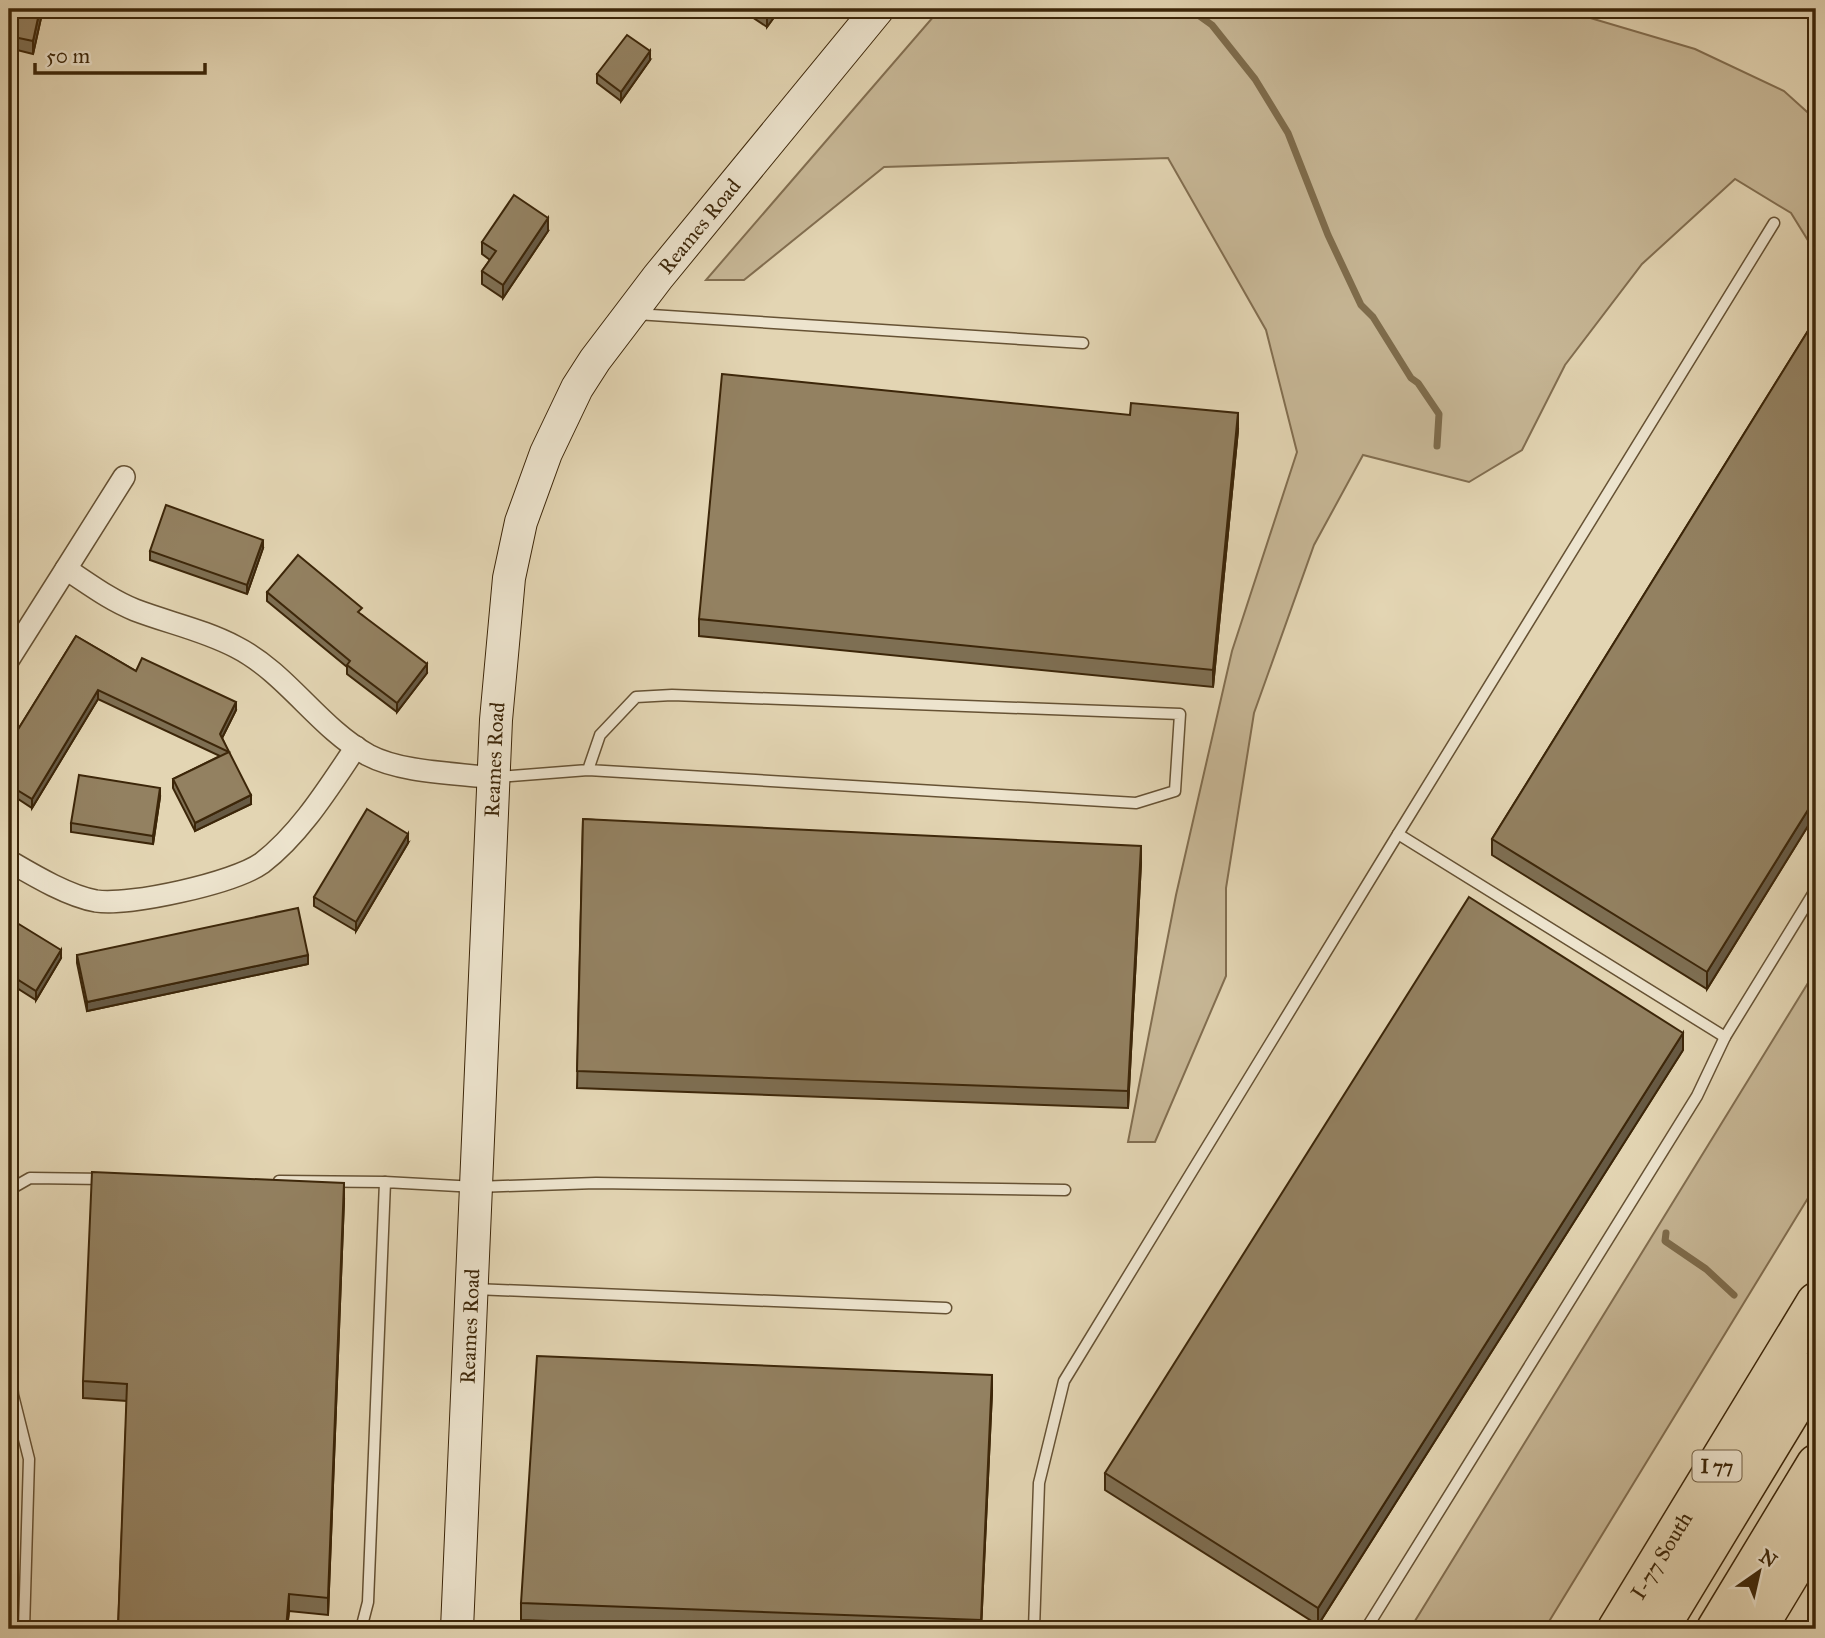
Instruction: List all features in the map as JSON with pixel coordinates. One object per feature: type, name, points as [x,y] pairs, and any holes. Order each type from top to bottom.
[{"type":"highway","name":"I-77 South","points":[[1617,1629],[1816,1302]]},
{"type":"highway","name":"I 77","points":[[1659,1629],[1816,1370]]},
{"type":"highway","points":[[1716,1629],[1816,1464]]},
{"type":"highway","points":[[1757,1629],[1816,1531]]},
{"type":"main road","name":"Reames Road","points":[[457,1629],[502,639],[509,578],[521,522],[546,453],[595,359],[877,9]]},
{"type":"street","points":[[9,659],[124,477]]},
{"type":"street","points":[[66,569],[104,595],[134,609],[237,647],[266,667],[342,738],[370,756],[404,767],[494,778]]},
{"type":"street","points":[[9,861],[43,881],[96,901],[143,899],[208,886],[260,864],[294,832],[318,803],[356,747]]},
{"type":"lane","points":[[1034,1629],[1039,1483],[1064,1381],[1774,223]]},
{"type":"lane","points":[[630,314],[1083,343]]},
{"type":"lane","points":[[494,778],[588,770],[1136,803],[1175,791],[1180,714],[672,695],[636,697],[600,735],[588,770]]},
{"type":"lane","points":[[1398,834],[1725,1037]]},
{"type":"lane","points":[[1366,1629],[1697,1096],[1725,1037],[1816,889]]},
{"type":"lane","points":[[9,1190],[30,1178],[112,1179]]},
{"type":"lane","points":[[262,1181],[385,1182],[476,1187],[596,1183],[1065,1189]]},
{"type":"lane","points":[[361,1629],[368,1602],[385,1182]]},
{"type":"lane","points":[[472,1289],[946,1308]]},
{"type":"lane","points":[[9,1356],[13,1395],[29,1459],[24,1629]]},
{"type":"shaded area","points":[[940,9],[1560,9],[1695,49],[1784,91],[1816,120],[1816,247],[1809,242],[1791,213],[1735,179],[1642,264],[1565,365],[1522,450],[1469,482],[1363,455],[1314,545],[1254,713],[1226,888],[1226,976],[1155,1142],[1128,1142],[1176,895],[1232,651],[1297,452],[1266,330],[1168,158],[884,167],[744,280],[706,280]]},
{"type":"shaded area","points":[[1816,970],[1816,1185],[1545,1628],[1410,1629]]},
{"type":"building","points":[[9,9],[40,9],[33,41],[9,36]]},
{"type":"building","points":[[757,9],[772,9],[767,16]]},
{"type":"building","points":[[627,35],[650,51],[621,92],[597,74]]},
{"type":"building","points":[[514,195],[548,218],[503,285],[482,271],[496,251],[482,242]]},
{"type":"building","points":[[1816,318],[1816,797],[1707,972],[1492,839]]},
{"type":"building","points":[[722,374],[1130,415],[1131,403],[1238,413],[1213,670],[699,619]]},
{"type":"building","points":[[166,505],[263,540],[247,585],[150,551]]},
{"type":"building","points":[[298,555],[362,608],[358,612],[427,664],[397,703],[347,665],[350,661],[267,592]]},
{"type":"building","points":[[76,636],[136,671],[142,658],[236,702],[220,734],[251,795],[195,823],[173,779],[229,752],[98,690],[32,799],[9,785],[9,744]]},
{"type":"building","points":[[79,775],[160,788],[153,836],[71,823]]},
{"type":"building","points":[[367,809],[408,834],[356,922],[314,897]]},
{"type":"building","points":[[583,819],[1141,846],[1128,1091],[577,1071]]},
{"type":"building","points":[[1469,897],[1683,1033],[1318,1608],[1105,1473]]},
{"type":"building","points":[[298,908],[308,955],[87,1002],[77,955]]},
{"type":"building","points":[[9,918],[61,950],[36,991],[9,974]]},
{"type":"building","points":[[92,1172],[344,1183],[328,1598],[289,1594],[286,1629],[118,1628],[127,1384],[83,1381]]},
{"type":"building","points":[[537,1356],[992,1375],[981,1620],[521,1603]]},
{"type":"waterway","points":[[1195,9],[1198,15],[1212,25],[1255,79],[1288,133],[1328,235],[1361,305],[1373,317],[1411,378],[1418,383],[1439,414],[1437,446]]},
{"type":"waterway","points":[[1666,1233],[1665,1241],[1706,1269],[1734,1295]]}]
